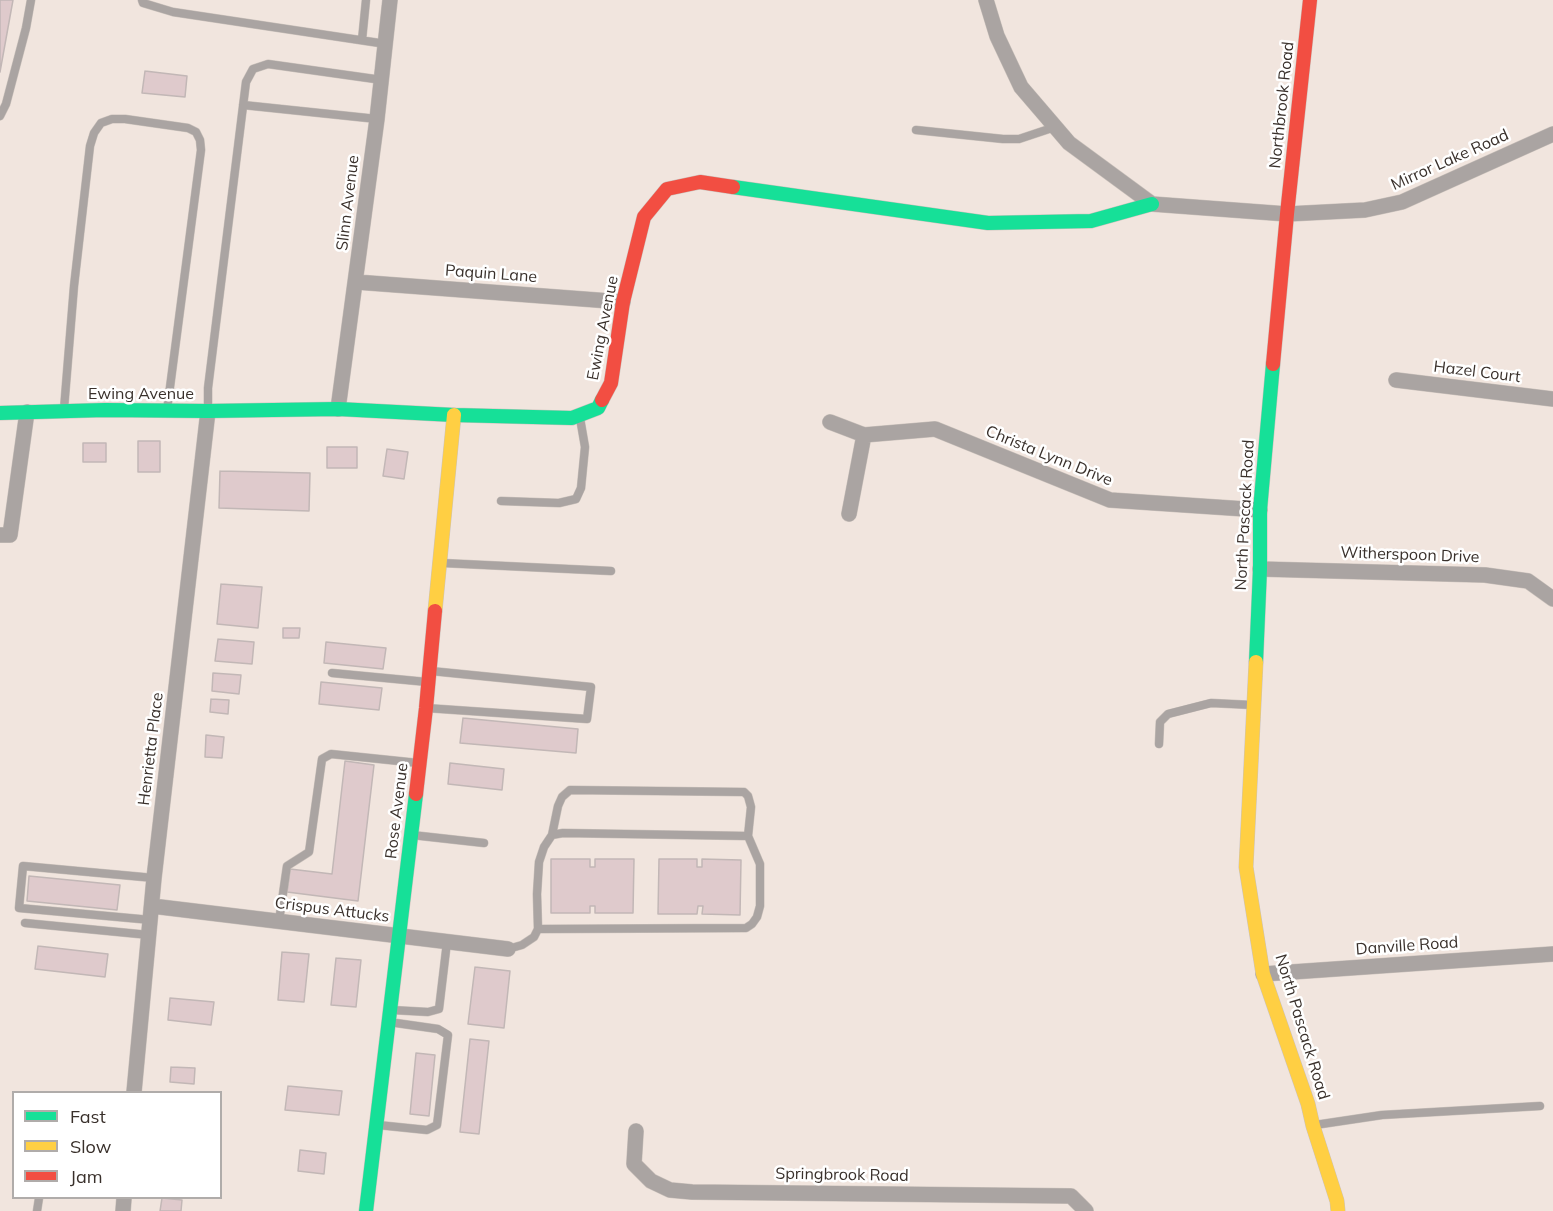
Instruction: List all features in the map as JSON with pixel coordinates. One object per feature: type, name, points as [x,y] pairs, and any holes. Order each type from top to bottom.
[{"type":"street","name":"Slinn Avenue","points":[[338,409],[382,80],[390,0]]},
{"type":"street","points":[[986,0],[997,36],[1021,87],[1069,143],[1152,204],[1287,214]]},
{"type":"street","name":"Northbrook Road","points":[[1287,214],[1310,0]]},
{"type":"street","name":"Mirror Lake Road","points":[[1287,214],[1365,210],[1402,202],[1553,134]]},
{"type":"street","name":"Ewing Avenue","points":[[0,413],[338,409],[572,418],[598,408],[611,383],[623,302],[644,217],[667,189],[700,182],[988,223],[1091,221],[1152,204]]},
{"type":"street","name":"North Pascack Road","points":[[1287,214],[1260,510],[1260,569],[1246,867],[1263,974],[1308,1104],[1338,1211]]},
{"type":"street","name":"Paquin Lane","points":[[356,282],[623,302]]},
{"type":"street","name":"Hazel Court","points":[[1396,380],[1553,399]]},
{"type":"street","name":"Henrietta Place","points":[[134,1091],[154,878],[208,411]]},
{"type":"street","points":[[0,534],[10,535],[27,412]]},
{"type":"street","name":"Rose Avenue","points":[[366,1211],[426,708],[454,415]]},
{"type":"street","name":"Christa Lynn Drive","points":[[830,422],[864,435],[935,429],[1110,500],[1260,510]]},
{"type":"street","points":[[849,514],[864,435]]},
{"type":"street","name":"Witherspoon Drive","points":[[1260,569],[1485,575],[1528,581],[1553,599]]},
{"type":"street","name":"Crispus Attucks","points":[[150,920],[279,921],[508,949]]},
{"type":"street","name":"Danville Road","points":[[1263,974],[1553,954]]},
{"type":"street","name":"Springbrook Road","points":[[636,1131],[634,1164],[651,1181],[670,1190],[1071,1196],[1086,1211]]},
{"type":"lane","points":[[0,116],[6,104],[18,61],[31,0]]},
{"type":"lane","points":[[142,0],[143,3],[173,12],[386,44]]},
{"type":"lane","points":[[362,40],[366,0]]},
{"type":"lane","points":[[208,411],[208,388],[246,82],[253,69],[268,64],[382,80]]},
{"type":"lane","points":[[243,105],[377,119]]},
{"type":"lane","points":[[64,411],[74,286],[90,146],[94,133],[101,123],[112,119],[189,128],[196,132],[200,140],[201,150],[167,410]]},
{"type":"lane","points":[[916,130],[1019,139],[1055,127]]},
{"type":"lane","points":[[501,501],[559,503],[576,499],[581,488],[585,447],[579,416]]},
{"type":"lane","points":[[440,563],[610,571]]},
{"type":"lane","points":[[332,673],[429,676],[591,687],[587,719],[426,708]]},
{"type":"lane","points":[[1159,744],[1160,722],[1168,714],[1211,703],[1253,705]]},
{"type":"lane","points":[[279,921],[286,866],[309,852],[322,759],[331,754],[419,763]]},
{"type":"lane","points":[[508,949],[522,945],[534,937],[538,929],[539,862],[544,847],[552,835],[558,806],[562,797],[570,790],[744,792],[748,796],[752,807],[748,836],[760,864],[760,906],[758,916],[746,928],[538,929]]},
{"type":"lane","points":[[552,835],[563,833],[748,836]]},
{"type":"lane","points":[[411,835],[484,843]]},
{"type":"lane","points":[[150,920],[20,908],[23,866],[154,878]]},
{"type":"lane","points":[[25,923],[150,920]]},
{"type":"lane","points":[[388,1016],[439,1009],[447,942]]},
{"type":"lane","points":[[376,1124],[427,1130],[437,1125],[448,1035],[438,1029],[388,1016]]},
{"type":"lane","points":[[1313,1126],[1382,1115],[1540,1106]]},
{"type":"building","points":[[0,0],[13,0],[0,72]]},
{"type":"building","points":[[145,71],[187,76],[185,97],[142,93]]},
{"type":"building","points":[[138,441],[160,441],[160,472],[138,472]]},
{"type":"building","points":[[83,443],[106,443],[106,462],[83,462]]},
{"type":"building","points":[[327,447],[357,447],[357,468],[327,468]]},
{"type":"building","points":[[387,449],[408,452],[404,479],[383,476]]},
{"type":"building","points":[[220,471],[310,473],[309,511],[219,508]]},
{"type":"building","points":[[221,584],[262,587],[258,628],[217,624]]},
{"type":"building","points":[[283,628],[300,628],[299,638],[283,638]]},
{"type":"building","points":[[218,639],[254,642],[252,664],[215,661]]},
{"type":"building","points":[[326,642],[386,648],[383,669],[324,663]]},
{"type":"building","points":[[213,673],[241,675],[239,694],[212,691]]},
{"type":"building","points":[[321,682],[382,688],[379,710],[319,704]]},
{"type":"building","points":[[211,699],[229,700],[228,714],[210,712]]},
{"type":"building","points":[[463,718],[578,729],[576,753],[460,743]]},
{"type":"building","points":[[206,735],[224,737],[222,758],[205,757]]},
{"type":"building","points":[[345,761],[374,765],[358,901],[287,892],[290,869],[332,874]]},
{"type":"building","points":[[450,763],[504,769],[502,790],[448,784]]},
{"type":"building","points":[[551,859],[590,859],[590,867],[595,867],[595,859],[634,859],[633,913],[595,913],[595,906],[590,906],[590,913],[551,913]]},
{"type":"building","points":[[659,859],[697,859],[697,867],[702,867],[702,859],[741,860],[740,915],[702,914],[703,906],[698,906],[697,914],[658,914]]},
{"type":"building","points":[[29,876],[120,885],[117,910],[27,901]]},
{"type":"building","points":[[38,946],[108,954],[105,977],[35,969]]},
{"type":"building","points":[[282,952],[309,954],[304,1002],[278,1000]]},
{"type":"building","points":[[336,958],[361,960],[356,1007],[331,1005]]},
{"type":"building","points":[[475,967],[510,971],[504,1028],[468,1024]]},
{"type":"building","points":[[170,998],[214,1002],[211,1025],[168,1020]]},
{"type":"building","points":[[470,1039],[489,1041],[479,1134],[460,1132]]},
{"type":"building","points":[[416,1053],[435,1055],[429,1116],[410,1114]]},
{"type":"building","points":[[171,1067],[195,1068],[194,1084],[170,1082]]},
{"type":"building","points":[[288,1086],[342,1091],[339,1115],[285,1110]]},
{"type":"building","points":[[300,1150],[326,1153],[324,1174],[298,1171]]},
{"type":"building","points":[[162,1199],[182,1200],[181,1211],[160,1211]]},
{"type":"traffic: fast","points":[[733,187],[988,223],[1091,221],[1152,204]]},
{"type":"traffic: fast","points":[[1256,662],[1260,510],[1273,364]]},
{"type":"traffic: fast","points":[[0,413],[338,409],[572,418],[598,408],[602,400]]},
{"type":"traffic: fast","points":[[366,1211],[416,794]]},
{"type":"traffic: slow","points":[[435,611],[454,415]]},
{"type":"traffic: slow","points":[[1256,662],[1246,867],[1263,974],[1308,1104],[1338,1211]]},
{"type":"traffic: jam","points":[[1273,364],[1310,0]]},
{"type":"traffic: jam","points":[[602,400],[611,383],[623,302],[644,217],[667,189],[700,182],[733,187]]},
{"type":"traffic: jam","points":[[416,794],[435,611]]}]
